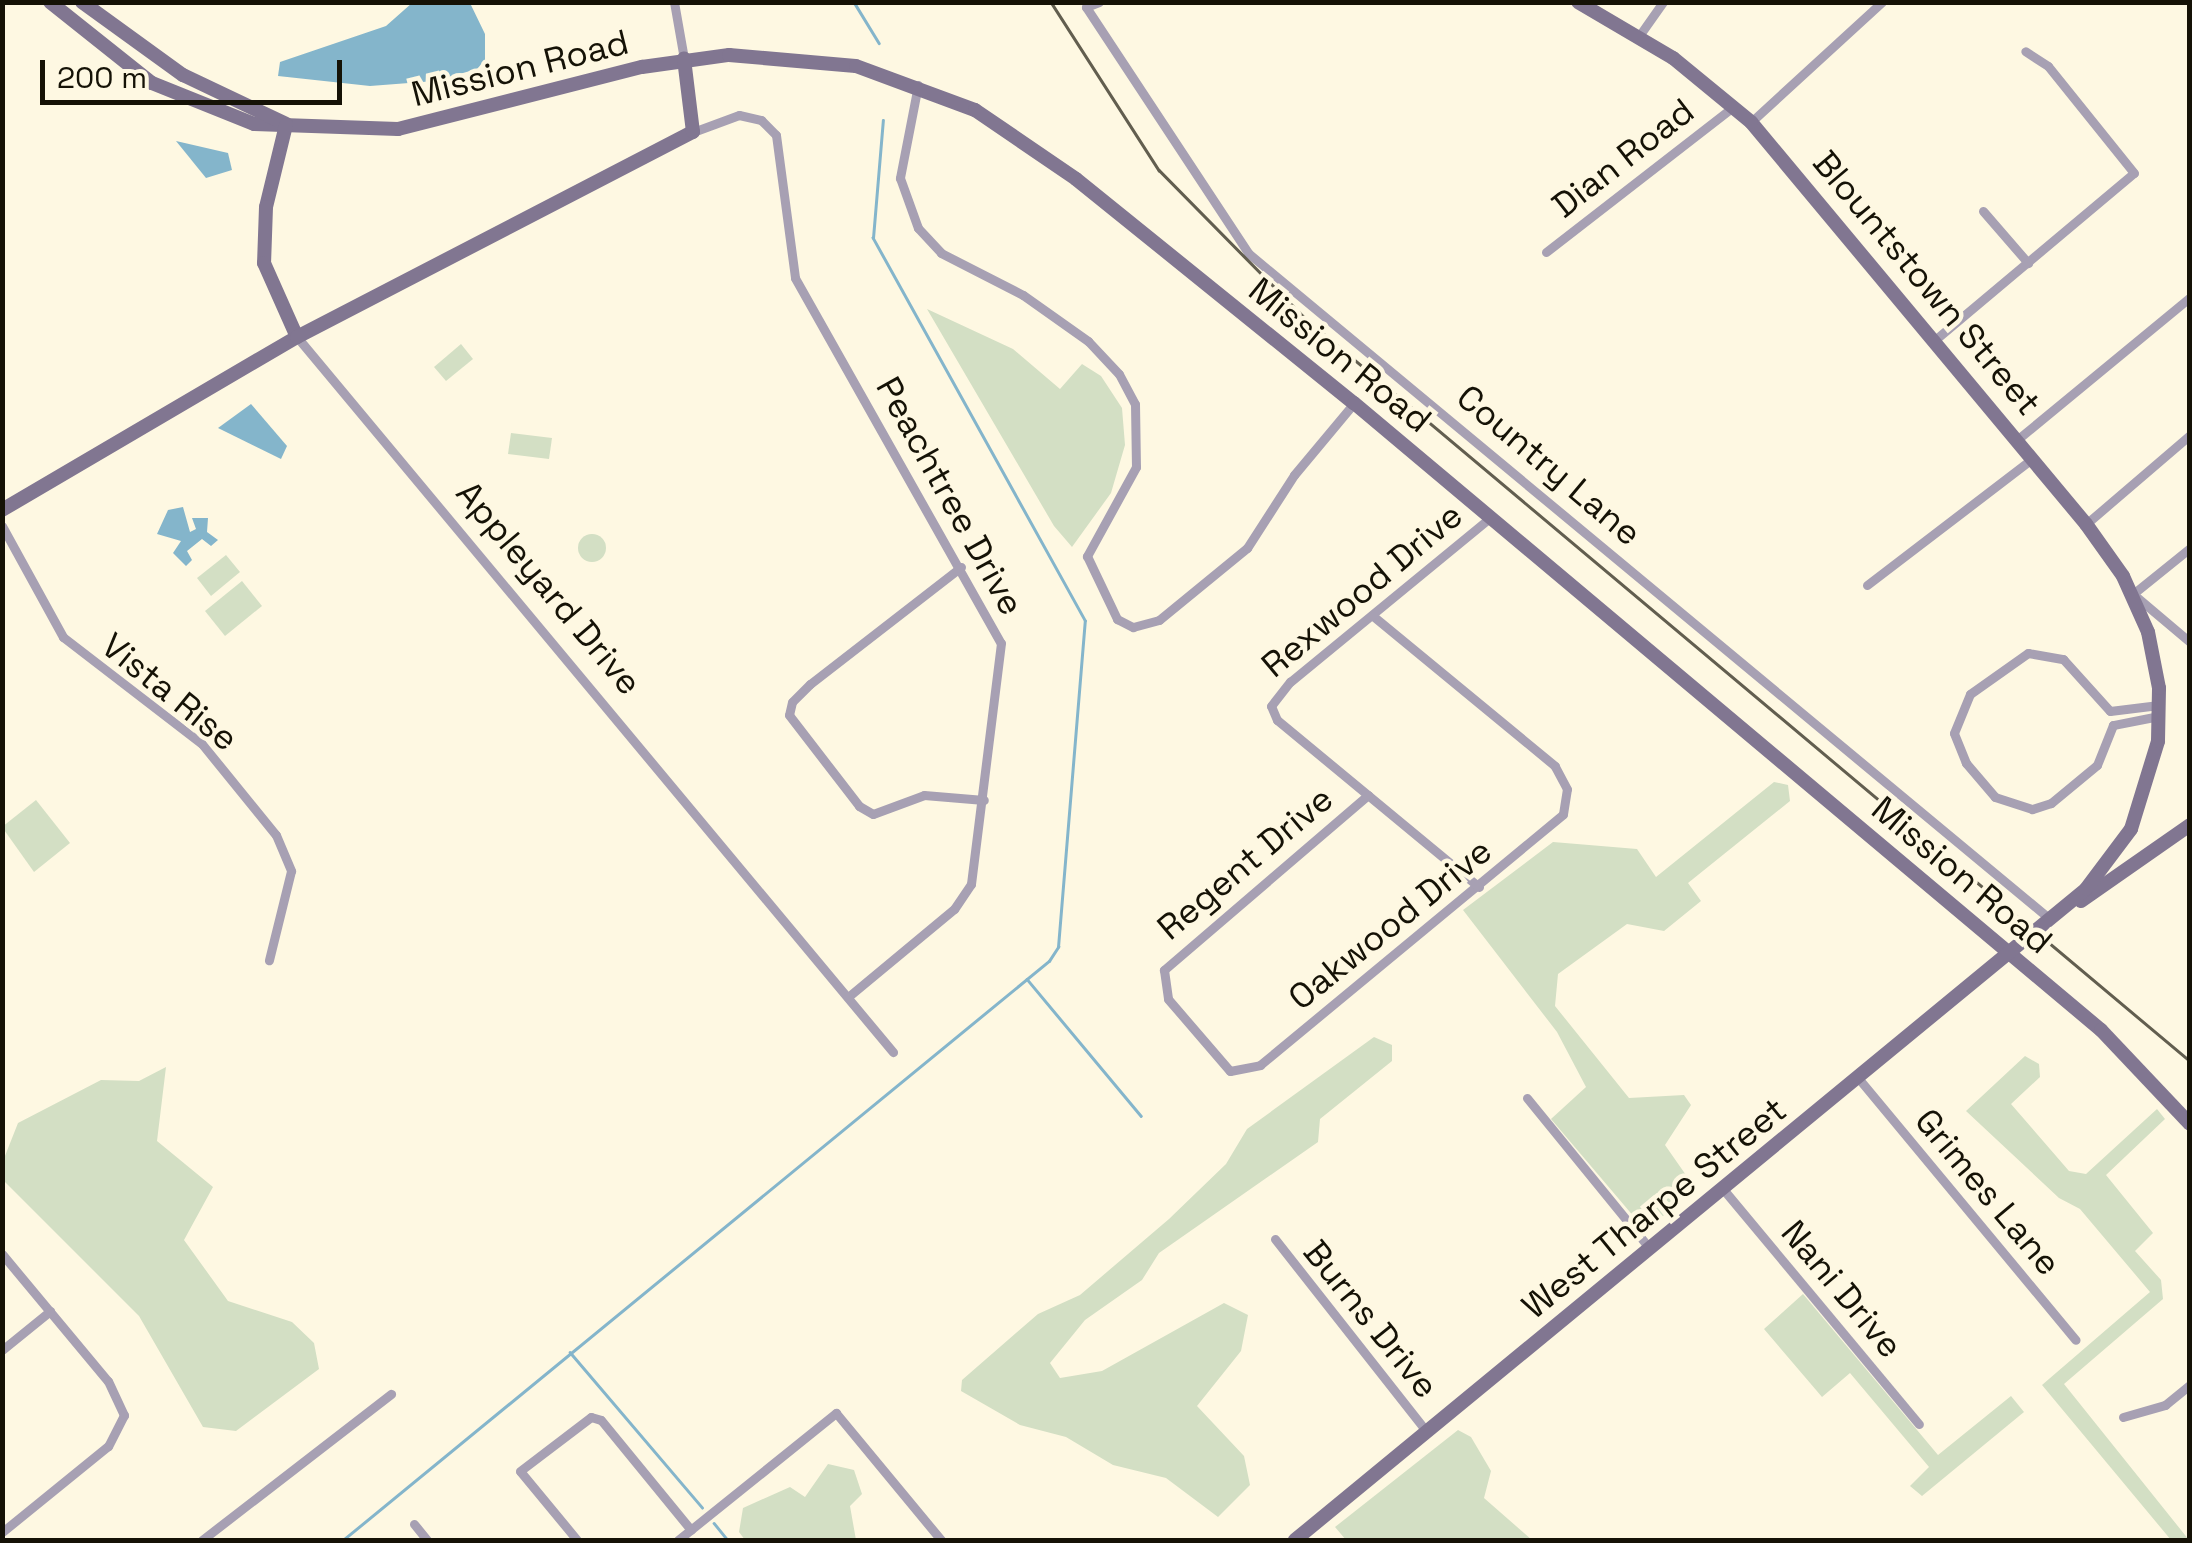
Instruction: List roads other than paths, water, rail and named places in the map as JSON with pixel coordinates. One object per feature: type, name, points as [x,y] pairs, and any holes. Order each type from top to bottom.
[{"type":"main road","points":[[50,2],[102,50],[186,101],[254,124],[286,125]]},
{"type":"main road","points":[[82,2],[182,75],[286,125]]},
{"type":"main road","name":"Blountstown Street","points":[[1578,2],[1639,36],[1751,122],[2018,439],[2086,524],[2132,594]]},
{"type":"main road","points":[[2,510],[298,337],[693,132],[684,59]]},
{"type":"main road","name":"Mission Road","points":[[286,125],[398,129],[437,124],[684,59],[808,59],[918,85],[1030,143],[1354,403],[2102,1030],[2190,1124]]},
{"type":"main road","name":"Appleyard Drive","points":[[286,125],[266,207],[264,263],[298,337]]},
{"type":"main road","points":[[2050,919],[2121,846],[2152,768],[2159,711],[2148,632],[2132,594]]},
{"type":"main road","points":[[2050,919],[2190,825]]},
{"type":"main road","points":[[2121,846],[2153,851]]},
{"type":"main road","name":"West Tharpe Street","points":[[1304,1538],[1426,1432],[1859,1080],[2050,919]]},
{"type":"street","points":[[674,2],[684,59]]},
{"type":"street","name":"Country Lane","points":[[1098,2],[1086,7],[1248,253],[2050,919]]},
{"type":"street","points":[[1639,36],[1663,2]]},
{"type":"street","name":"Dian Road","points":[[1751,122],[1882,2]]},
{"type":"street","points":[[1936,339],[2134,173],[2048,66],[2025,52]]},
{"type":"street","points":[[918,85],[900,178],[918,228],[941,253],[1023,295],[1088,341],[1119,374],[1135,404],[1136,468],[1087,556],[1117,619],[1133,627],[1159,620],[1248,548],[1294,474],[1354,403]]},
{"type":"street","name":"Dian Road","points":[[1546,252],[1734,106]]},
{"type":"street","name":"Peachtree Drive","points":[[693,132],[739,115],[761,120],[776,135],[795,278],[961,567],[1000,643],[984,800],[965,897],[848,997]]},
{"type":"street","points":[[1983,211],[2028,263]]},
{"type":"street","points":[[2018,439],[2190,297]]},
{"type":"street","name":"Appleyard Drive","points":[[298,337],[892,1052]]},
{"type":"street","points":[[2086,524],[2190,436]]},
{"type":"street","points":[[1867,586],[2033,458]]},
{"type":"street","name":"Rexwood Drive","points":[[1368,796],[1277,720],[1271,706],[1372,615],[1490,518]]},
{"type":"street","name":"Vista Rise","points":[[2,526],[63,637],[202,744],[276,835],[290,870],[269,960]]},
{"type":"street","points":[[2132,594],[2190,548]]},
{"type":"street","points":[[961,567],[810,684],[792,702],[789,715],[860,806],[874,814],[924,795],[984,800]]},
{"type":"street","name":"Blountstown Street","points":[[2132,594],[2190,642]]},
{"type":"street","name":"Oakwood Drive","points":[[1237,1073],[1260,1065],[1478,888],[1551,828],[1566,804],[1566,781],[1555,766],[1372,615]]},
{"type":"street","points":[[2122,716],[2113,725],[2096,765],[2051,802],[2032,809],[1995,797],[1966,763],[1954,733],[1970,694],[2028,653],[2063,660],[2106,708],[2122,716],[2159,711]]},
{"type":"street","points":[[1368,796],[1478,888]]},
{"type":"street","name":"Regent Drive","points":[[1237,1073],[1168,999],[1162,976],[1171,960],[1368,796]]},
{"type":"street","name":"Grimes Lane","points":[[1859,1080],[2076,1340]]},
{"type":"street","points":[[1527,1098],[1650,1249]]},
{"type":"street","name":"Nani Drive","points":[[1723,1189],[1919,1424]]},
{"type":"street","name":"Burns Drive","points":[[1275,1240],[1426,1432]]},
{"type":"street","points":[[2,1254],[117,1394],[123,1425],[108,1446],[2,1532]]},
{"type":"street","points":[[2,1350],[50,1311]]},
{"type":"street","points":[[2122,1416],[2165,1405],[2190,1385]]},
{"type":"street","points":[[202,1540],[391,1394]]},
{"type":"street","points":[[678,1540],[836,1413],[941,1540]]},
{"type":"street","points":[[577,1540],[520,1471],[591,1417],[601,1420],[691,1530]]},
{"type":"street","points":[[414,1524],[427,1540]]},
{"type":"water","points":[[412,3],[470,3],[485,34],[485,60],[477,69],[435,81],[370,86],[278,76],[280,62],[386,26]]},
{"type":"water","points":[[176,141],[228,153],[232,170],[206,178]]},
{"type":"water","points":[[251,404],[287,446],[281,459],[218,428]]},
{"type":"water","points":[[183,507],[190,532],[196,529],[192,518],[208,518],[207,532],[218,540],[211,546],[202,539],[187,551],[192,560],[186,566],[173,553],[181,541],[157,534],[168,510]]},
{"type":"waterway","points":[[854,2],[879,43]]},
{"type":"waterway","points":[[343,1540],[1049,961],[1058,947],[1085,621],[873,238],[883,120]]},
{"type":"waterway","points":[[1027,979],[1141,1116]]},
{"type":"waterway","points":[[570,1352],[702,1507]]},
{"type":"waterway","points":[[714,1523],[728,1540]]},
{"type":"railway","points":[[1051,2],[1159,170],[1306,319],[2190,1061]]}]
